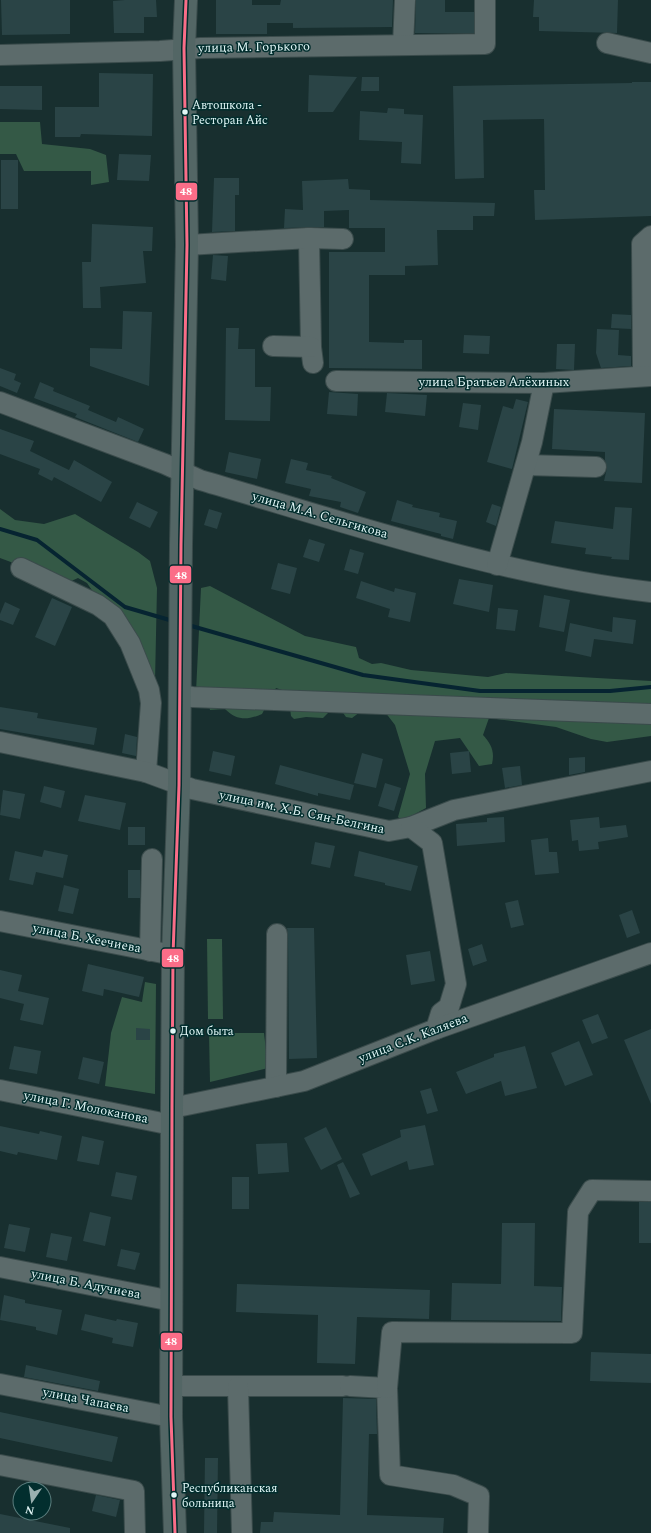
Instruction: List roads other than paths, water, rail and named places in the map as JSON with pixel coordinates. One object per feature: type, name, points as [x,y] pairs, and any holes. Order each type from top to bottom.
[{"type":"main road","points":[[175,1533],[171,1417],[173,955],[179,785],[182,474],[187,245],[184,48],[186,0]]},
{"type":"street","points":[[403,45],[405,0]]},
{"type":"street","name":"улица М. Горького","points":[[0,55],[160,51],[184,48],[485,44],[485,0]]},
{"type":"street","points":[[607,43],[651,53]]},
{"type":"street","points":[[647,376],[642,244],[651,236]]},
{"type":"street","points":[[273,346],[312,355],[309,238]]},
{"type":"street","points":[[187,245],[309,238],[343,239]]},
{"type":"street","name":"улица Братьев Алёхиных","points":[[336,382],[544,383],[647,376]]},
{"type":"street","points":[[497,565],[526,465],[544,383]]},
{"type":"street","name":"улица М.А. Сельгикова","points":[[0,402],[165,464],[182,474],[200,480],[497,565],[604,586],[651,592]]},
{"type":"street","points":[[526,465],[596,467]]},
{"type":"street","points":[[21,568],[98,605],[113,616],[126,638],[149,690],[150,703],[146,772]]},
{"type":"street","points":[[180,694],[192,697],[651,714]]},
{"type":"street","name":"улица им. Х.Б. Сян-Белгина","points":[[0,742],[146,772],[192,789],[389,831],[411,827],[454,810],[651,771]]},
{"type":"street","points":[[411,827],[432,844],[456,984],[449,1006],[441,1013],[436,1029]]},
{"type":"street","points":[[150,951],[152,860]]},
{"type":"street","name":"улица Б. Хеечиева","points":[[0,921],[173,955]]},
{"type":"street","points":[[276,1087],[277,934]]},
{"type":"street","name":"улица С.К. Каляева","points":[[172,1116],[276,1087],[304,1081],[436,1029],[651,953]]},
{"type":"street","name":"улица Г. Молоканова","points":[[0,1090],[172,1116]]},
{"type":"street","points":[[478,1533],[479,1496],[453,1485],[390,1475],[387,1388],[392,1332],[572,1333],[578,1212],[592,1190],[650,1192]]},
{"type":"street","name":"улица Б. Адучиева","points":[[0,1267],[172,1301]]},
{"type":"street","name":"улица Чапаева","points":[[0,1384],[171,1417]]},
{"type":"street","points":[[171,1386],[347,1386],[387,1388]]},
{"type":"street","points":[[238,1386],[242,1533]]},
{"type":"street","points":[[0,1465],[134,1491],[135,1533]]},
{"type":"waterway","points":[[0,529],[37,540],[125,607],[173,621]]},
{"type":"waterway","points":[[188,625],[363,675],[480,691],[610,691],[651,687]]},
{"type":"place","name":"Автошкола - Ресторан Айс","points":[[185,112]]},
{"type":"place","name":"Дом быта","points":[[173,1031]]},
{"type":"place","name":"Республиканская больница","points":[[174,1495]]}]
